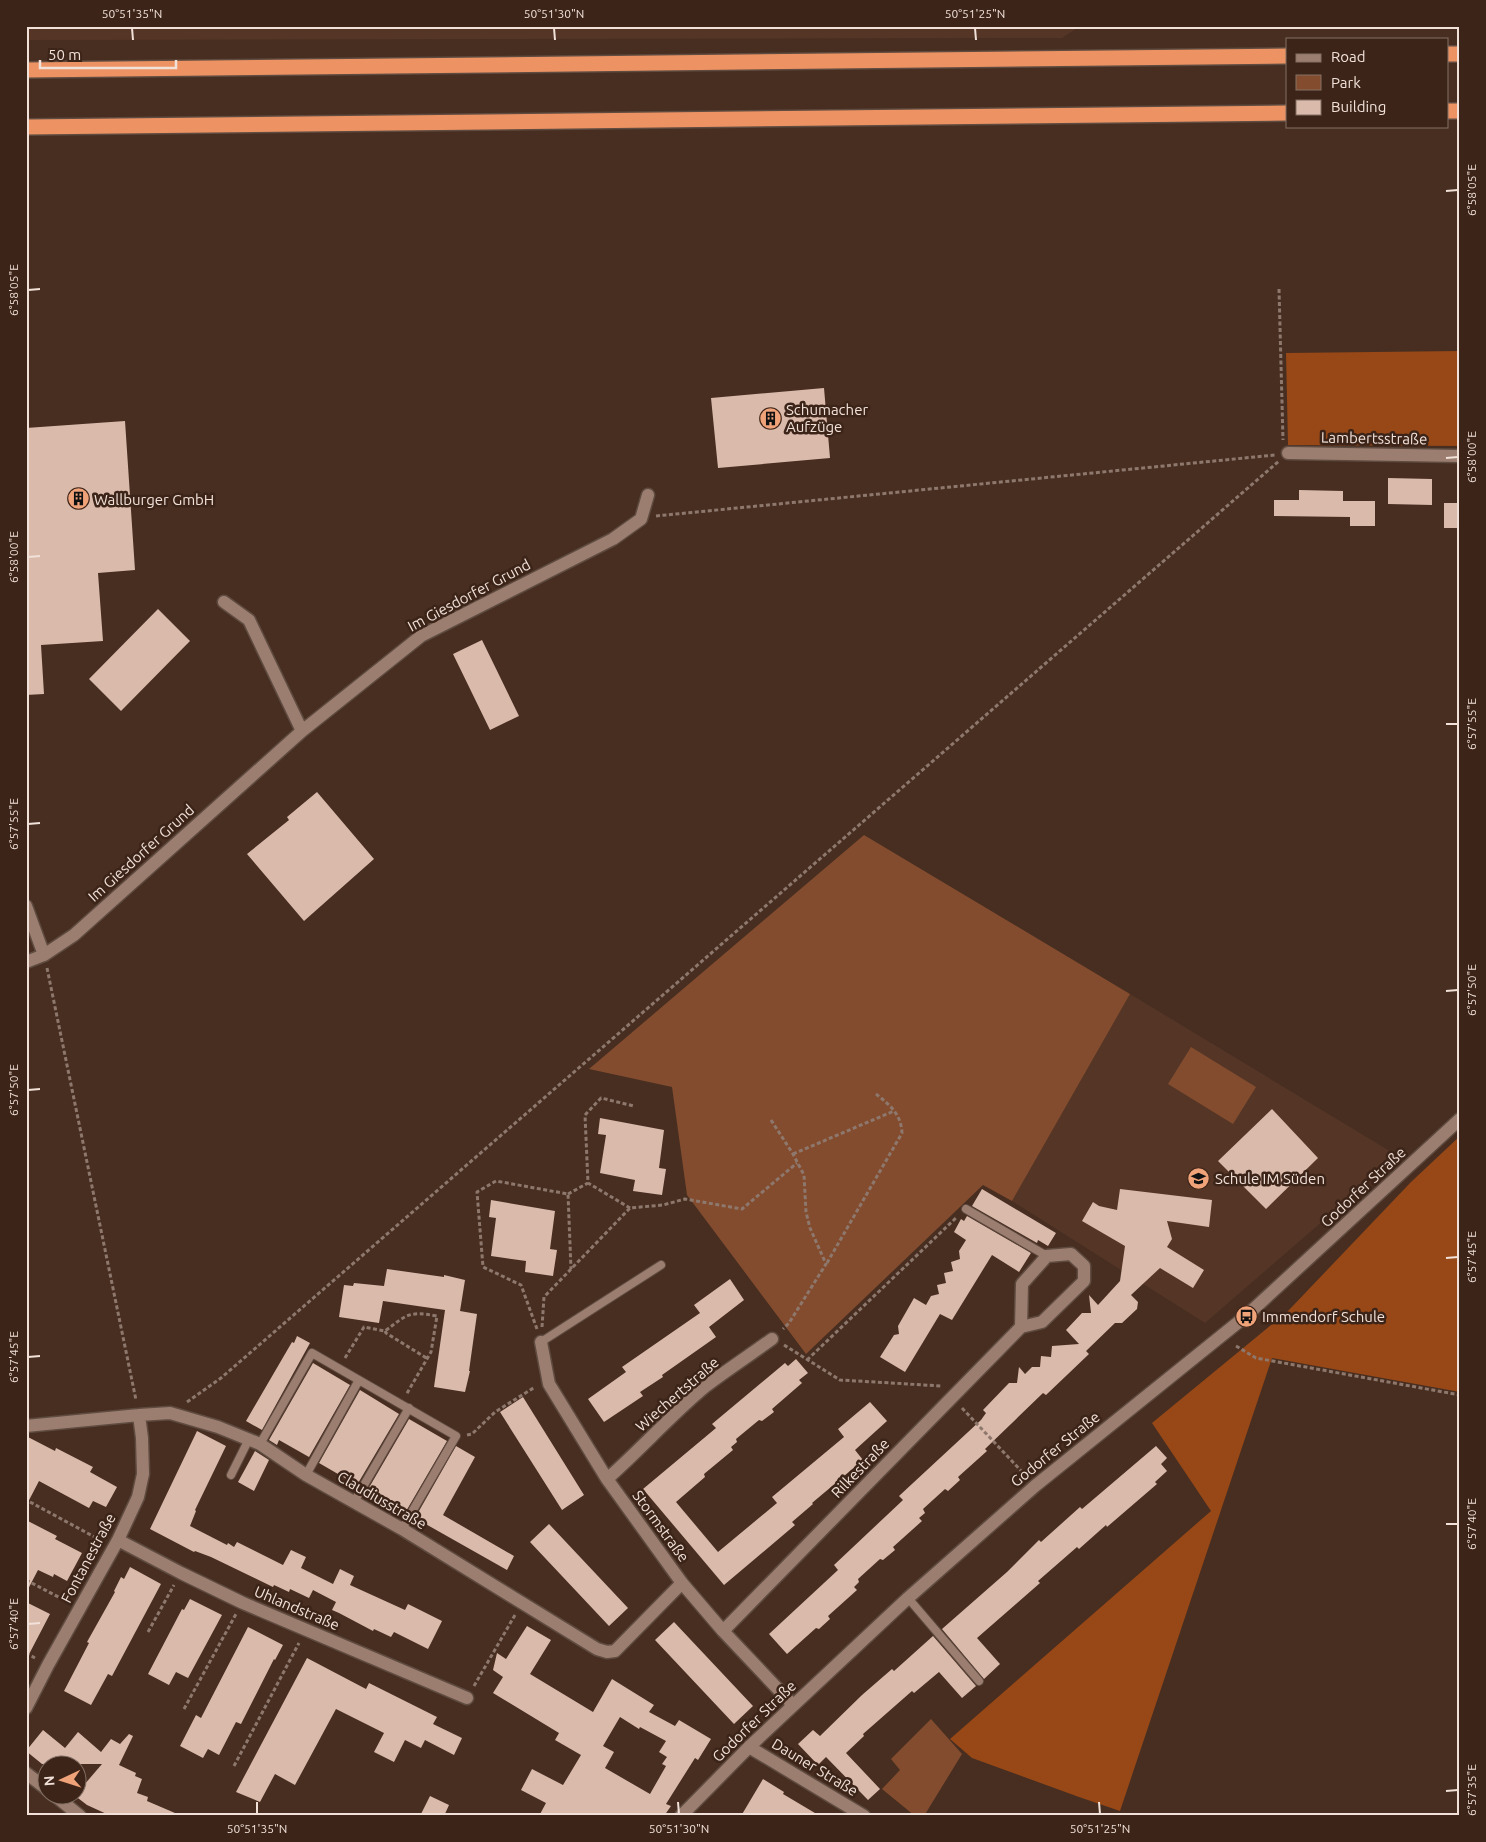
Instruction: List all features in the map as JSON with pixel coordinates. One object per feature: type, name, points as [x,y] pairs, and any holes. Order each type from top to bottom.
[{"type":"highway","points":[[26,70],[1286,56]]},
{"type":"highway","points":[[26,127],[1286,113]]},
{"type":"street","name":"Lambertsstraße","points":[[1288,454],[1460,456]]},
{"type":"street","points":[[641,519],[648,495]]},
{"type":"street","name":"Im Giesdorfer Grund","points":[[26,962],[44,955],[74,935],[302,731],[421,636],[613,539],[641,519]]},
{"type":"street","points":[[224,602],[249,620],[302,731]]},
{"type":"street","points":[[26,906],[44,955]]},
{"type":"street","name":"Godorfer Straße","points":[[681,1816],[749,1747],[908,1598],[1035,1486],[1246,1316],[1460,1119]]},
{"type":"street","name":"Rilkestraße","points":[[723,1631],[1021,1327],[1042,1322],[1084,1281],[1084,1266],[1071,1254],[1047,1256]]},
{"type":"street","points":[[1021,1327],[1022,1284],[1047,1256]]},
{"type":"street","name":"Wiechertstraße","points":[[607,1478],[707,1386],[773,1339]]},
{"type":"street","name":"Stormstraße","points":[[541,1342],[549,1384],[607,1478],[682,1583],[723,1631],[793,1705]]},
{"type":"street","name":"Claudiusstraße","points":[[26,1426],[170,1413],[218,1427],[254,1442],[306,1475],[402,1529],[596,1649],[607,1652],[615,1651],[682,1583]]},
{"type":"street","name":"Fontanestraße","points":[[26,1708],[116,1543],[138,1497],[143,1474],[139,1415]]},
{"type":"street","name":"Uhlandstraße","points":[[116,1543],[306,1630],[467,1698]]},
{"type":"street","name":"Dauner Straße","points":[[749,1747],[864,1816]]},
{"type":"street","points":[[26,1773],[38,1782]]},
{"type":"street","points":[[65,1804],[80,1816]]},
{"type":"lane","points":[[966,1209],[1047,1256]]},
{"type":"lane","points":[[541,1342],[661,1265]]},
{"type":"lane","points":[[231,1475],[312,1353],[456,1436],[402,1529]]},
{"type":"lane","points":[[306,1475],[359,1380]]},
{"type":"lane","points":[[354,1502],[409,1408]]},
{"type":"lane","points":[[908,1598],[979,1681]]},
{"type":"path","points":[[1279,289],[1283,444],[1288,454]]},
{"type":"path","points":[[641,519],[690,512],[1288,454]]},
{"type":"path","points":[[170,1413],[222,1378],[1288,454]]},
{"type":"path","points":[[44,955],[139,1415]]},
{"type":"path","points":[[876,1094],[890,1104],[901,1124],[902,1133],[826,1264],[788,1323],[773,1339],[840,1380],[941,1385],[1035,1486]]},
{"type":"path","points":[[588,1183],[585,1115],[601,1098],[634,1106]]},
{"type":"path","points":[[793,1154],[894,1110]]},
{"type":"path","points":[[771,1120],[793,1154],[804,1176],[805,1205],[810,1228],[826,1264]]},
{"type":"path","points":[[588,1183],[630,1208],[663,1205],[685,1199],[742,1209],[797,1163]]},
{"type":"path","points":[[541,1342],[521,1285],[483,1267],[477,1192],[496,1181],[568,1194],[588,1183]]},
{"type":"path","points":[[568,1194],[571,1269]]},
{"type":"path","points":[[541,1342],[544,1297],[630,1208]]},
{"type":"path","points":[[808,1360],[966,1209]]},
{"type":"path","points":[[385,1331],[403,1317],[416,1313],[437,1316],[431,1352],[401,1404]]},
{"type":"path","points":[[340,1369],[364,1327],[385,1331],[428,1359]]},
{"type":"path","points":[[1236,1346],[1256,1358],[1460,1396]]},
{"type":"path","points":[[456,1436],[472,1434],[500,1409],[548,1379]]},
{"type":"path","points":[[30,1502],[116,1543]]},
{"type":"path","points":[[148,1632],[180,1573]]},
{"type":"path","points":[[26,1580],[80,1608]]},
{"type":"path","points":[[184,1709],[243,1602]]},
{"type":"path","points":[[467,1698],[522,1604]]},
{"type":"path","points":[[234,1766],[306,1630]]},
{"type":"shaded area","points":[[26,26],[1080,26],[1062,38],[26,40]]},
{"type":"shaded area","points":[[1460,351],[1460,446],[1288,445],[1286,353]]},
{"type":"shaded area","name":"Schule IM Süden","points":[[1130,994],[1398,1156],[1205,1323],[1012,1201]]},
{"type":"shaded area","points":[[1460,1136],[1460,1392],[1272,1358],[1120,1811],[972,1758],[950,1739],[1211,1511],[1152,1423],[1288,1311],[1411,1182]]},
{"type":"green space","points":[[864,835],[1130,994],[1012,1201],[983,1185],[806,1354],[687,1195],[672,1087],[589,1069]]},
{"type":"green space","points":[[1191,1047],[1256,1087],[1233,1124],[1168,1084]]},
{"type":"green space","points":[[931,1719],[962,1754],[924,1816],[915,1816],[882,1789],[900,1770],[891,1759]]},
{"type":"building","name":"Schumacher Aufzüge","points":[[824,388],[830,458],[718,468],[711,398]]},
{"type":"building","name":"Wallburger GmbH","points":[[125,421],[135,570],[98,573],[103,641],[41,645],[44,694],[26,695],[26,428]]},
{"type":"building","points":[[1388,478],[1432,479],[1432,505],[1388,504]]},
{"type":"building","points":[[1299,490],[1343,491],[1343,501],[1375,501],[1375,526],[1350,526],[1350,517],[1274,516],[1274,500],[1299,500]]},
{"type":"building","points":[[1444,503],[1460,503],[1460,528],[1444,528]]},
{"type":"building","points":[[158,609],[190,641],[121,711],[89,679]]},
{"type":"building","points":[[482,640],[519,716],[490,730],[453,654]]},
{"type":"building","points":[[317,792],[374,859],[304,921],[247,854],[289,820],[287,817]]},
{"type":"building","points":[[1272,1109],[1318,1158],[1266,1209],[1218,1161]]},
{"type":"building","points":[[600,1118],[664,1130],[659,1168],[666,1169],[662,1195],[633,1191],[635,1180],[600,1173],[606,1135],[598,1134]]},
{"type":"building","points":[[982,1189],[1056,1233],[1048,1246],[1038,1240],[1037,1243],[972,1206]]},
{"type":"building","points":[[1120,1189],[1212,1200],[1209,1227],[1167,1221],[1172,1239],[1167,1247],[1204,1270],[1193,1288],[1160,1268],[1131,1295],[1138,1302],[1137,1309],[1122,1323],[1115,1323],[1086,1351],[1089,1354],[1046,1395],[1043,1393],[985,1449],[987,1451],[958,1477],[960,1480],[948,1491],[945,1489],[923,1509],[925,1513],[919,1518],[922,1521],[893,1547],[895,1550],[883,1560],[880,1559],[858,1579],[859,1582],[854,1587],[857,1590],[828,1616],[830,1619],[819,1629],[816,1628],[787,1654],[769,1634],[838,1570],[834,1565],[903,1500],[899,1496],[981,1420],[986,1413],[983,1410],[1009,1383],[1017,1383],[1019,1367],[1025,1374],[1032,1367],[1040,1367],[1041,1356],[1051,1357],[1052,1346],[1079,1344],[1066,1330],[1082,1313],[1091,1313],[1089,1295],[1098,1305],[1120,1281],[1125,1246],[1082,1221],[1093,1202],[1099,1206],[1117,1210]]},
{"type":"building","points":[[491,1200],[555,1211],[550,1249],[557,1250],[553,1276],[525,1272],[526,1261],[491,1256],[496,1218],[489,1217]]},
{"type":"building","points":[[967,1216],[1031,1253],[1019,1272],[992,1255],[952,1320],[940,1314],[905,1372],[880,1357],[894,1335],[899,1334],[898,1326],[914,1298],[926,1305],[931,1296],[939,1294],[937,1285],[946,1283],[944,1273],[953,1271],[951,1262],[960,1259],[959,1251],[966,1240],[954,1232],[961,1219],[964,1221]]},
{"type":"building","points":[[387,1269],[444,1277],[444,1275],[465,1280],[460,1311],[477,1314],[470,1371],[465,1392],[434,1387],[445,1310],[383,1301],[379,1323],[339,1317],[344,1285],[353,1286],[354,1283],[384,1286]]},
{"type":"building","points":[[730,1279],[744,1300],[709,1327],[716,1337],[640,1392],[643,1396],[604,1422],[588,1399],[626,1372],[622,1367],[700,1313],[694,1305]]},
{"type":"building","points":[[297,1336],[310,1343],[262,1430],[246,1421]]},
{"type":"building","points":[[796,1359],[808,1373],[799,1380],[802,1383],[772,1409],[774,1412],[762,1421],[759,1420],[736,1439],[737,1442],[731,1447],[733,1450],[704,1474],[705,1477],[676,1502],[718,1552],[777,1503],[772,1497],[844,1437],[838,1429],[870,1402],[887,1421],[855,1450],[863,1460],[792,1522],[795,1525],[724,1585],[643,1489],[716,1428],[712,1424],[785,1363],[788,1366]]},
{"type":"building","points":[[313,1363],[350,1385],[309,1457],[279,1440],[277,1445],[269,1440]]},
{"type":"building","points":[[360,1390],[399,1414],[357,1485],[319,1463]]},
{"type":"building","points":[[523,1397],[584,1495],[562,1510],[500,1412]]},
{"type":"building","points":[[409,1419],[447,1441],[405,1513],[367,1491]]},
{"type":"building","points":[[197,1431],[226,1446],[195,1510],[190,1526],[227,1545],[228,1543],[234,1547],[237,1542],[283,1565],[291,1550],[306,1557],[301,1568],[333,1584],[340,1569],[354,1576],[350,1585],[405,1610],[408,1604],[442,1621],[428,1649],[394,1632],[391,1637],[374,1629],[373,1631],[332,1610],[336,1602],[313,1590],[309,1598],[290,1589],[289,1592],[274,1585],[273,1587],[211,1557],[194,1552],[150,1529]]},
{"type":"building","points":[[26,1436],[55,1451],[56,1448],[93,1467],[90,1472],[117,1487],[106,1507],[93,1501],[89,1508],[39,1481],[26,1506]]},
{"type":"building","points":[[456,1446],[475,1457],[443,1515],[514,1556],[507,1570],[415,1518]]},
{"type":"building","points":[[1156,1446],[1167,1458],[1161,1464],[1167,1471],[1155,1482],[1157,1484],[1107,1527],[1106,1525],[1079,1549],[1077,1547],[1038,1581],[1040,1583],[977,1638],[1000,1664],[984,1679],[942,1629],[1007,1572],[1039,1540],[1041,1542],[1080,1507],[1082,1509]]},
{"type":"building","points":[[255,1451],[269,1460],[254,1491],[238,1482]]},
{"type":"building","points":[[26,1520],[57,1536],[55,1539],[82,1553],[67,1581],[54,1574],[53,1577],[38,1570],[26,1593]]},
{"type":"building","points":[[549,1524],[628,1608],[609,1626],[530,1542]]},
{"type":"building","points":[[130,1567],[161,1584],[112,1676],[108,1674],[91,1705],[64,1691],[121,1577],[124,1579]]},
{"type":"building","points":[[190,1599],[222,1615],[188,1678],[176,1672],[169,1685],[148,1674],[182,1609],[184,1610]]},
{"type":"building","points":[[26,1602],[50,1614],[26,1660]]},
{"type":"building","points":[[674,1622],[753,1706],[734,1724],[655,1640]]},
{"type":"building","points":[[527,1626],[551,1640],[530,1674],[593,1712],[612,1679],[654,1705],[649,1712],[675,1726],[679,1720],[711,1739],[698,1760],[695,1758],[666,1804],[671,1806],[664,1816],[539,1816],[546,1803],[521,1790],[532,1769],[563,1785],[581,1755],[555,1740],[559,1733],[493,1693],[503,1677],[493,1670],[497,1653],[506,1659]],"holes":[[[620,1717],[639,1729],[640,1727],[666,1741],[659,1752],[667,1757],[662,1764],[666,1766],[650,1794],[605,1768],[614,1752],[603,1746]]]},
{"type":"building","points":[[248,1627],[283,1645],[241,1724],[236,1722],[219,1755],[208,1749],[203,1758],[180,1746],[196,1715],[201,1718]]},
{"type":"building","points":[[933,1636],[976,1686],[962,1698],[939,1672],[914,1693],[912,1691],[863,1734],[864,1736],[846,1753],[880,1789],[868,1800],[826,1757],[818,1765],[798,1744],[813,1730],[820,1736],[862,1695],[892,1669],[894,1671]]},
{"type":"building","points":[[307,1658],[366,1689],[369,1683],[437,1717],[433,1724],[462,1738],[454,1755],[425,1740],[421,1748],[405,1740],[394,1762],[374,1752],[384,1733],[336,1709],[295,1785],[275,1774],[260,1802],[236,1792]]},
{"type":"building","points":[[43,1730],[65,1748],[78,1732],[101,1752],[111,1739],[120,1744],[129,1734],[133,1736],[119,1765],[136,1773],[135,1776],[142,1779],[137,1793],[148,1797],[147,1801],[182,1816],[111,1816],[86,1804],[88,1804],[88,1780],[102,1764],[88,1764],[88,1754],[38,1754],[38,1761],[26,1751]]},
{"type":"building","points":[[763,1779],[784,1792],[783,1794],[820,1816],[741,1816]]},
{"type":"building","points":[[430,1796],[449,1805],[444,1816],[420,1816]]},
{"type":"place","name":"Schumacher Aufzüge","points":[[770,418]]},
{"type":"place","name":"Wallburger GmbH","points":[[78,499]]},
{"type":"place","name":"Schule IM Süden","points":[[1199,1178]]},
{"type":"place","name":"Immendorf Schule","points":[[1246,1316]]}]
